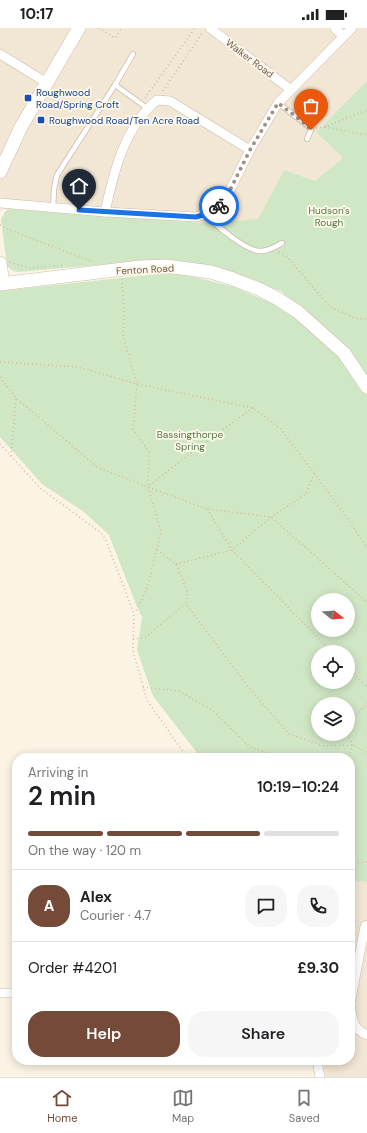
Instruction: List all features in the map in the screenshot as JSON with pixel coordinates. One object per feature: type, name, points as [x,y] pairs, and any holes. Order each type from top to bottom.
[{"type":"street","points":[[0,172],[21,127],[79,28]]},
{"type":"street","name":"Walker Road","points":[[210,28],[290,89]]},
{"type":"street","points":[[335,28],[343,36]]},
{"type":"street","points":[[0,203],[105,212],[196,217],[206,214],[219,206],[227,196],[250,150],[278,103],[290,89],[352,28]]},
{"type":"street","points":[[0,54],[47,83]]},
{"type":"street","points":[[105,212],[113,173],[132,128],[144,106],[157,100],[170,101],[250,150]]},
{"type":"street","points":[[2,284],[4,262]]},
{"type":"street","name":"Fenton Road","points":[[2,284],[140,267],[166,266],[211,272],[259,289],[298,312],[344,353],[367,387]]},
{"type":"street","points":[[355,978],[361,946],[367,925]]},
{"type":"street","points":[[0,993],[12,992]]},
{"type":"street","points":[[355,1026],[360,1032],[367,1035]]},
{"type":"street","points":[[318,1065],[320,1077]]},
{"type":"lane","points":[[52,208],[57,175],[115,85],[133,54]]},
{"type":"lane","points":[[115,85],[144,106]]},
{"type":"lane","points":[[278,103],[307,125],[311,130],[307,139]]},
{"type":"lane","points":[[206,214],[216,225],[247,247],[260,252],[274,248],[282,243]]},
{"type":"path","points":[[99,28],[115,38],[122,28]]},
{"type":"path","points":[[144,106],[195,28]]},
{"type":"path","points":[[157,100],[206,28]]},
{"type":"path","points":[[311,130],[325,127],[367,110]]},
{"type":"path","points":[[325,127],[367,135]]},
{"type":"path","points":[[0,225],[116,270],[124,313],[122,336],[137,384],[133,429],[150,452],[148,487],[161,532],[147,588],[134,614],[133,650],[147,700],[185,753]]},
{"type":"path","points":[[274,248],[287,257],[330,307],[355,318],[367,319]]},
{"type":"path","points":[[4,262],[29,268],[69,264]]},
{"type":"path","points":[[85,263],[93,262]]},
{"type":"path","points":[[0,362],[78,367],[137,384],[253,408],[281,429],[346,516],[367,548]]},
{"type":"path","points":[[0,377],[16,398],[97,467],[207,509],[271,516],[367,602]]},
{"type":"path","points":[[11,456],[16,398]]},
{"type":"path","points":[[148,487],[187,456],[253,408]]},
{"type":"path","points":[[0,444],[40,488],[71,510],[104,537],[134,614]]},
{"type":"path","points":[[176,564],[232,550],[271,516],[306,494],[314,473]]},
{"type":"path","points":[[207,509],[232,550],[325,645]]},
{"type":"path","points":[[133,639],[146,637],[186,604],[188,593],[176,564],[157,550]]},
{"type":"path","points":[[186,604],[249,688],[289,734],[324,746],[353,745]]},
{"type":"path","points":[[355,675],[367,687]]},
{"type":"path","points":[[144,687],[179,691],[213,712],[250,747],[268,753]]},
{"type":"path","points":[[355,716],[367,703]]},
{"type":"path","points":[[351,741],[353,745],[367,753]]},
{"type":"path","points":[[350,753],[353,745]]},
{"type":"path","points":[[355,863],[367,862]]},
{"type":"path","points":[[355,865],[360,863]]},
{"type":"shaded area","points":[[0,28],[367,28],[367,81],[316,132],[343,158],[315,181],[284,170],[258,219],[203,223],[2,209],[0,211]]},
{"type":"shaded area","points":[[355,881],[367,882],[367,1077],[326,1077],[323,1065],[355,1065]]},
{"type":"green space","name":"Bassingthorpe Spring","points":[[367,81],[367,882],[355,881],[355,753],[197,753],[153,696],[137,650],[142,617],[109,535],[84,512],[42,484],[0,437],[0,291],[176,272],[234,287],[278,306],[283,292],[232,273],[183,262],[154,260],[18,272],[13,271],[7,266],[1,219],[8,209],[203,223],[258,219],[284,170],[315,181],[343,158],[316,132]]},
{"type":"way so far","points":[[219,206],[227,196],[250,150],[278,103],[307,125],[311,130]]},
{"type":"place","name":"Roughwood Road/Spring Croft","points":[[28,98]]},
{"type":"place","name":"Roughwood Road/Ten Acre Road","points":[[41,120]]},
{"type":"route","points":[[79,210],[196,217],[206,214],[219,206]]},
{"type":"park label","name":"Hudson's Rough","points":[[329,216]]}]
